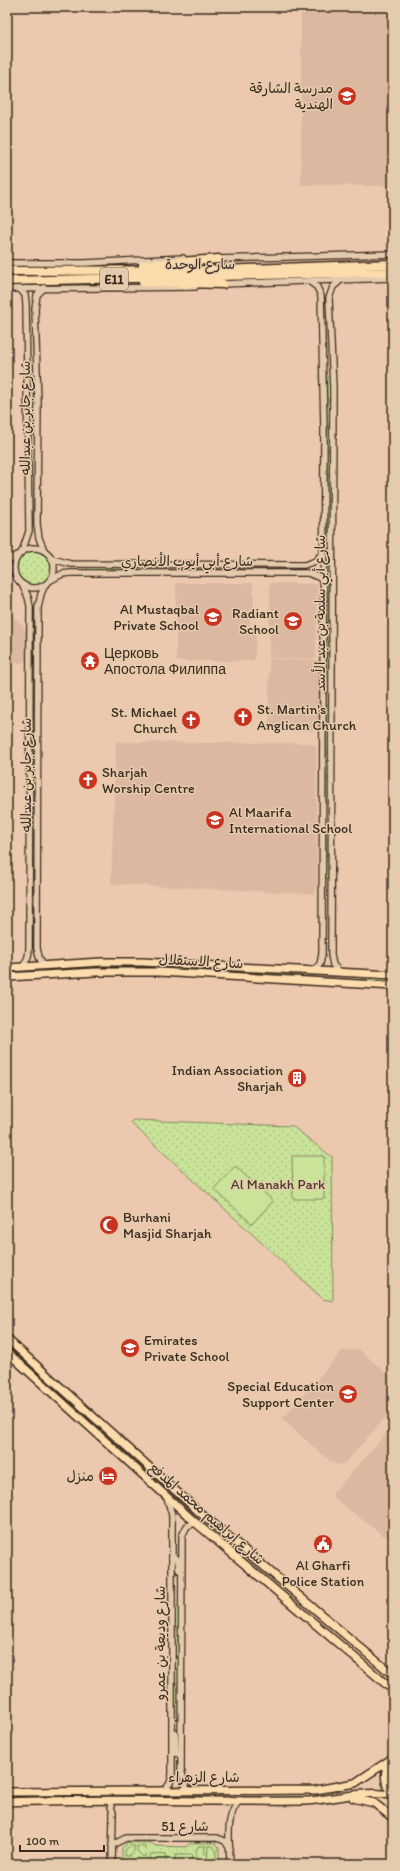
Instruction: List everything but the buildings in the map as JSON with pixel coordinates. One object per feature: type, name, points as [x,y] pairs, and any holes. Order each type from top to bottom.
[{"type":"highway","points":[[112,269],[152,264],[218,259]]},
{"type":"highway","name":"شارع الوحدة","points":[[7,271],[112,269],[221,277],[393,264]]},
{"type":"highway","name":"شارع الوحدة","points":[[7,282],[393,272]]},
{"type":"main road","name":"شارع الاستقلال","points":[[7,968],[101,962],[142,962],[393,976]]},
{"type":"main road","name":"شارع الاستقلال","points":[[7,977],[138,972],[393,986]]},
{"type":"main road","points":[[316,981],[324,978],[336,978],[339,976],[340,972]]},
{"type":"main road","name":"شارع إبراهيم محمد المدفع","points":[[7,1339],[197,1510],[393,1675]]},
{"type":"main road","name":"شارع إبراهيم محمد المدفع","points":[[7,1352],[166,1496],[393,1690]]},
{"type":"main road","points":[[241,1560],[249,1562],[269,1578],[273,1577],[273,1574]]},
{"type":"main road","points":[[393,1758],[387,1767],[385,1776],[386,1784],[393,1796]]},
{"type":"main road","name":"شارع الزهراء","points":[[7,1792],[316,1790],[335,1788],[360,1781],[393,1758]]},
{"type":"main road","points":[[162,1800],[171,1796],[189,1795],[190,1790]]},
{"type":"main road","name":"شارع الزهراء","points":[[7,1802],[109,1800],[303,1801],[376,1793],[393,1796]]},
{"type":"main road","points":[[346,1797],[370,1802],[383,1809],[393,1818]]},
{"type":"street","points":[[7,263],[85,263],[187,258],[218,259],[393,254]]},
{"type":"street","points":[[7,289],[183,288],[221,277],[309,280],[393,278]]},
{"type":"street","name":"شارع أبي سلمة بن عبد الأسد","points":[[309,280],[317,287],[322,296],[324,582],[322,957],[320,964],[313,971]]},
{"type":"street","name":"شارع أبي سلمة بن عبد الأسد","points":[[340,972],[331,959],[333,388],[329,298],[334,287],[342,280]]},
{"type":"street","name":"شارع جابر بن عبدالله","points":[[44,288],[36,300],[38,402],[37,524],[39,538],[44,550]]},
{"type":"street","name":"شارع جابر بن عبدالله","points":[[20,289],[26,300],[29,531],[20,553]]},
{"type":"street","points":[[26,316],[29,314],[32,316],[36,336]]},
{"type":"street","points":[[322,337],[328,340],[331,350]]},
{"type":"street","points":[[7,560],[30,548],[44,550],[52,559],[54,568],[47,583],[36,588],[22,584],[15,576],[7,573]]},
{"type":"street","name":"شارع أبي أيوب الأنصاري","points":[[52,559],[71,564],[309,564],[319,558],[323,551]]},
{"type":"street","points":[[15,576],[14,565],[20,553]]},
{"type":"street","points":[[241,573],[251,569],[266,570],[271,565]]},
{"type":"street","name":"شارع أبي أيوب الأنصاري","points":[[47,583],[62,574],[70,573],[308,573],[315,575],[324,582]]},
{"type":"street","name":"شارع جابر بن عبدالله","points":[[44,966],[37,951],[38,608],[39,598],[47,583]]},
{"type":"street","name":"شارع جابر بن عبدالله","points":[[22,584],[30,606],[29,953],[23,967]]},
{"type":"street","points":[[29,900],[32,912],[37,914]]},
{"type":"street","points":[[323,917],[327,924],[331,925]]},
{"type":"street","name":"شارع وديعة بن عمرو","points":[[165,1790],[170,1783],[172,1775],[172,1512],[166,1496]]},
{"type":"street","name":"شارع وديعة بن عمرو","points":[[190,1790],[182,1774],[181,1756],[183,1533],[189,1525],[196,1522]]},
{"type":"street","points":[[172,1558],[175,1557],[178,1560],[179,1573],[182,1579]]},
{"type":"street","points":[[172,1721],[176,1736],[176,1752],[181,1756]]},
{"type":"street","points":[[109,1800],[113,1813],[112,1864]]},
{"type":"street","points":[[230,1864],[230,1815],[240,1800]]},
{"type":"street","name":"شارع 51","points":[[112,1845],[126,1838],[216,1838],[225,1841],[230,1849]]},
{"type":"shaded area","name":"مدرسة الشارقة الهندية","points":[[301,7],[393,7],[393,186],[301,185]]},
{"type":"shaded area","name":"Al Mustaqbal Private School","points":[[176,583],[253,583],[254,612],[250,612],[250,632],[256,633],[255,658],[252,661],[176,661]]},
{"type":"shaded area","name":"Radiant School","points":[[270,583],[317,584],[316,659],[269,658]]},
{"type":"shaded area","points":[[7,610],[26,629],[26,660],[22,663],[7,663]]},
{"type":"shaded area","points":[[269,659],[320,660],[319,731],[269,730]]},
{"type":"shaded area","name":"Al Maarifa International School","points":[[116,742],[311,743],[316,746],[317,886],[315,894],[111,884]]},
{"type":"shaded area","name":"Special Education Support Center","points":[[359,1349],[393,1379],[393,1409],[345,1463],[337,1465],[331,1462],[282,1419],[342,1351]]},
{"type":"shaded area","points":[[393,1426],[393,1538],[390,1538],[382,1535],[333,1497],[333,1493]]},
{"type":"green space","points":[[327,377],[330,377],[330,399],[327,399]]},
{"type":"green space","points":[[327,401],[330,401],[330,424],[327,424]]},
{"type":"green space","points":[[327,426],[330,426],[330,449],[327,449]]},
{"type":"green space","points":[[327,451],[330,451],[330,474],[327,474]]},
{"type":"green space","points":[[327,476],[330,476],[330,499],[327,499]]},
{"type":"green space","points":[[327,502],[329,502],[330,525],[327,525]]},
{"type":"green space","points":[[327,527],[329,527],[330,550],[327,550]]},
{"type":"green space","points":[[31,551],[37,551],[46,556],[50,562],[50,574],[46,580],[37,585],[31,585],[22,580],[17,571],[17,565],[22,556]]},
{"type":"green space","points":[[326,552],[329,552],[330,575],[327,575]]},
{"type":"green space","points":[[87,567],[110,567],[110,570],[87,570]]},
{"type":"green space","points":[[112,567],[135,567],[135,570],[112,570]]},
{"type":"green space","points":[[137,567],[161,567],[161,570],[137,570]]},
{"type":"green space","points":[[188,567],[211,568],[211,570],[188,570]]},
{"type":"green space","points":[[326,578],[329,578],[329,601],[327,601]]},
{"type":"green space","points":[[326,604],[329,604],[329,627],[326,627]]},
{"type":"green space","points":[[326,629],[329,629],[329,651],[326,651]]},
{"type":"green space","points":[[326,654],[329,654],[329,677],[326,677]]},
{"type":"green space","points":[[326,705],[329,705],[329,727],[326,727]]},
{"type":"green space","points":[[326,730],[329,730],[329,752],[326,752]]},
{"type":"green space","points":[[326,755],[329,755],[329,778],[326,778]]},
{"type":"green space","points":[[326,780],[329,780],[329,803],[326,803]]},
{"type":"green space","points":[[326,826],[329,826],[328,854],[326,854]]},
{"type":"green space","points":[[326,855],[329,855],[328,878],[325,878]]},
{"type":"green space","points":[[125,965],[125,969],[98,969],[98,966]]},
{"type":"green space","points":[[126,965],[152,965],[152,969],[127,969]]},
{"type":"green space","points":[[97,966],[97,969],[71,970],[71,967]]},
{"type":"green space","points":[[182,967],[208,968],[208,971],[182,970]]},
{"type":"green space","points":[[210,968],[236,970],[236,973],[210,972]]},
{"type":"green space","points":[[238,970],[263,971],[263,974],[238,973]]},
{"type":"green space","points":[[266,971],[291,973],[291,976],[265,975]]},
{"type":"green space","points":[[362,977],[388,978],[388,982],[362,980]]},
{"type":"green space","name":"Al Manakh Park","points":[[133,1120],[292,1126],[332,1157],[333,1301],[323,1299],[131,1123]]},
{"type":"green space","points":[[292,1156],[324,1156],[324,1199],[293,1199]]},
{"type":"green space","points":[[235,1166],[273,1201],[252,1224],[214,1189]]},
{"type":"green space","points":[[175,1607],[179,1607],[179,1629],[175,1629]]},
{"type":"green space","points":[[175,1636],[178,1636],[179,1656],[175,1656]]},
{"type":"green space","points":[[175,1658],[179,1658],[179,1683],[175,1683]]},
{"type":"green space","points":[[175,1686],[178,1686],[178,1711],[175,1711]]},
{"type":"green space","points":[[127,1843],[152,1843],[155,1846],[186,1847],[190,1843],[215,1843],[219,1847],[219,1864],[122,1864],[122,1848]]},
{"type":"green space","points":[[130,1846],[134,1846],[134,1851],[129,1856],[125,1856],[125,1850]]},
{"type":"green space","points":[[137,1846],[145,1847],[146,1856],[142,1856],[137,1851]]},
{"type":"green space","points":[[199,1846],[205,1846],[204,1864],[196,1864],[196,1850]]},
{"type":"green space","points":[[208,1846],[212,1846],[216,1850],[216,1864],[207,1864]]},
{"type":"green space","points":[[152,1854],[166,1855],[166,1861],[150,1864],[150,1856]]},
{"type":"green space","points":[[176,1855],[192,1855],[191,1864],[175,1861]]},
{"type":"place","name":"مدرسة الشارقة الهندية","points":[[347,96]]},
{"type":"place","name":"Al Mustaqbal Private School","points":[[213,617]]},
{"type":"place","name":"Radiant School","points":[[293,621]]},
{"type":"place","name":"Церковь Апостола Филиппа","points":[[90,661]]},
{"type":"place","name":"St. Martin's Anglican Church","points":[[243,717]]},
{"type":"place","name":"St. Michael Church","points":[[191,720]]},
{"type":"place","name":"Sharjah Worship Centre","points":[[88,780]]},
{"type":"place","name":"Al Maarifa International School","points":[[215,820]]},
{"type":"place","name":"Indian Association Sharjah","points":[[297,1078]]},
{"type":"place","name":"Burhani Masjid Sharjah","points":[[109,1225]]},
{"type":"place","name":"Emirates Private School","points":[[130,1348]]},
{"type":"place","name":"Special Education Support Center","points":[[348,1394]]},
{"type":"place","name":"منزل","points":[[108,1476]]},
{"type":"place","name":"Al Gharfi Police Station","points":[[323,1544]]}]
